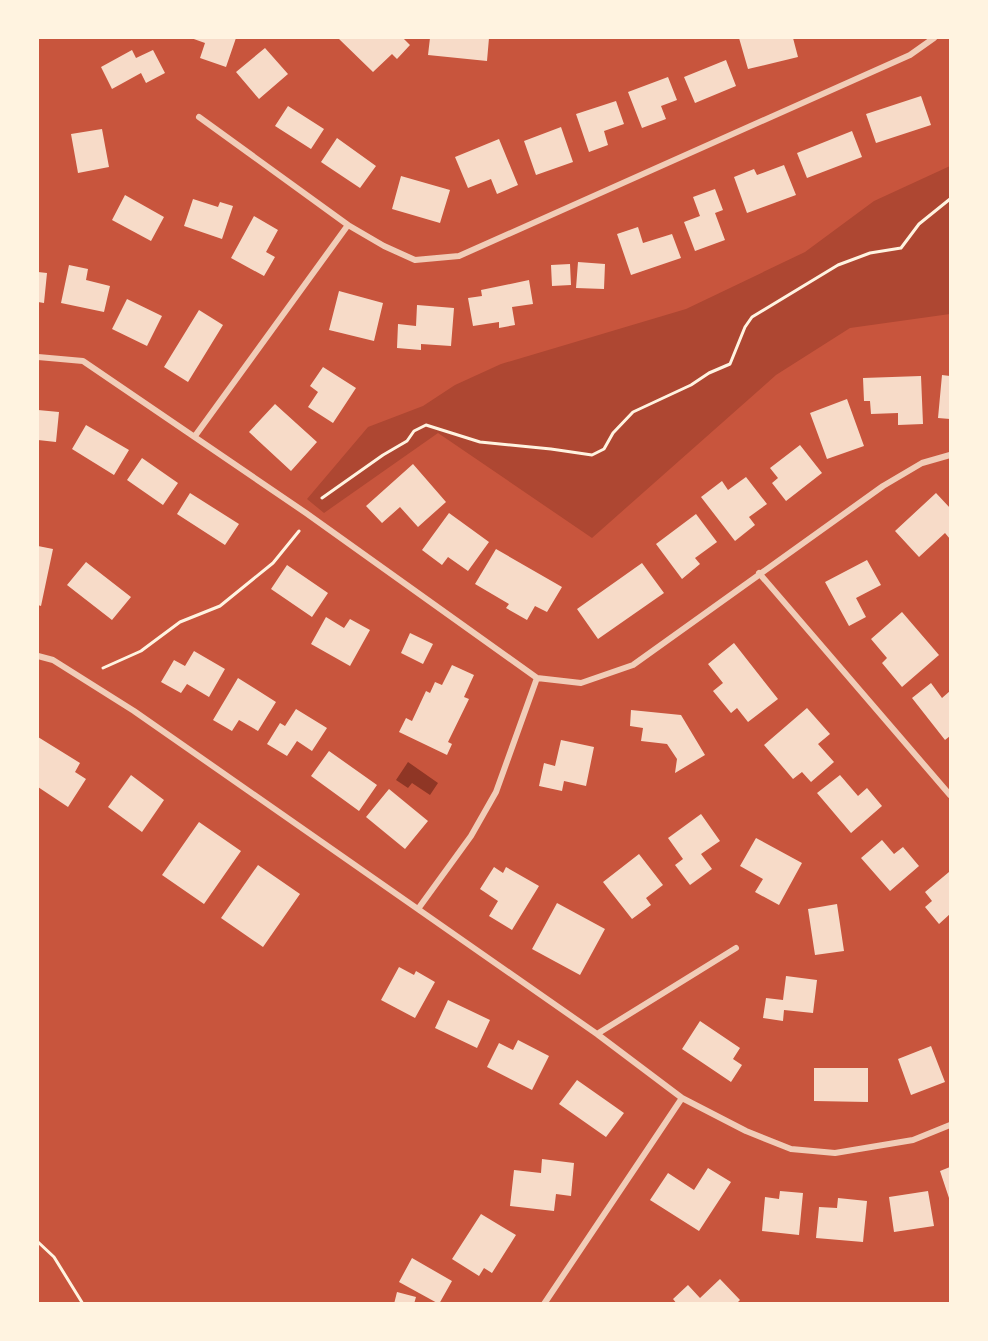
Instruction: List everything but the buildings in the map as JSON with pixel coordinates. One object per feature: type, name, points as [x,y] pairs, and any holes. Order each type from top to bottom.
[{"type":"street","points":[[199,117],[348,225],[384,246],[415,260],[459,256],[910,55],[934,38]]},
{"type":"street","points":[[195,436],[348,225]]},
{"type":"street","points":[[38,357],[83,361],[306,513],[537,678],[581,682],[633,665],[883,486],[922,463],[951,455]]},
{"type":"street","points":[[759,573],[951,795]]},
{"type":"street","points":[[38,656],[53,660],[134,711],[597,1034],[682,1098],[746,1131],[791,1149],[835,1153],[913,1140],[951,1125]]},
{"type":"street","points":[[418,909],[471,836],[496,792],[537,678]]},
{"type":"street","points":[[597,1034],[736,948]]},
{"type":"street","points":[[544,1304],[682,1098]]},
{"type":"path","points":[[322,498],[407,441],[414,431],[426,424],[480,442],[592,455],[604,449],[613,434],[633,412],[691,386],[709,373],[730,364],[745,327],[752,317],[838,266],[870,254],[901,248],[919,224],[951,199]]},
{"type":"path","points":[[103,668],[141,651],[180,622],[220,606],[273,563],[299,531]]},
{"type":"path","points":[[38,1242],[54,1257],[83,1304]]},
{"type":"shaded area","points":[[950,166],[950,314],[850,328],[776,375],[592,538],[438,433],[324,513],[307,499],[368,427],[423,406],[455,385],[501,364],[686,309],[805,252],[874,201]]},
{"type":"shaded area","points":[[408,762],[438,783],[430,795],[412,783],[408,788],[396,780]]}]
